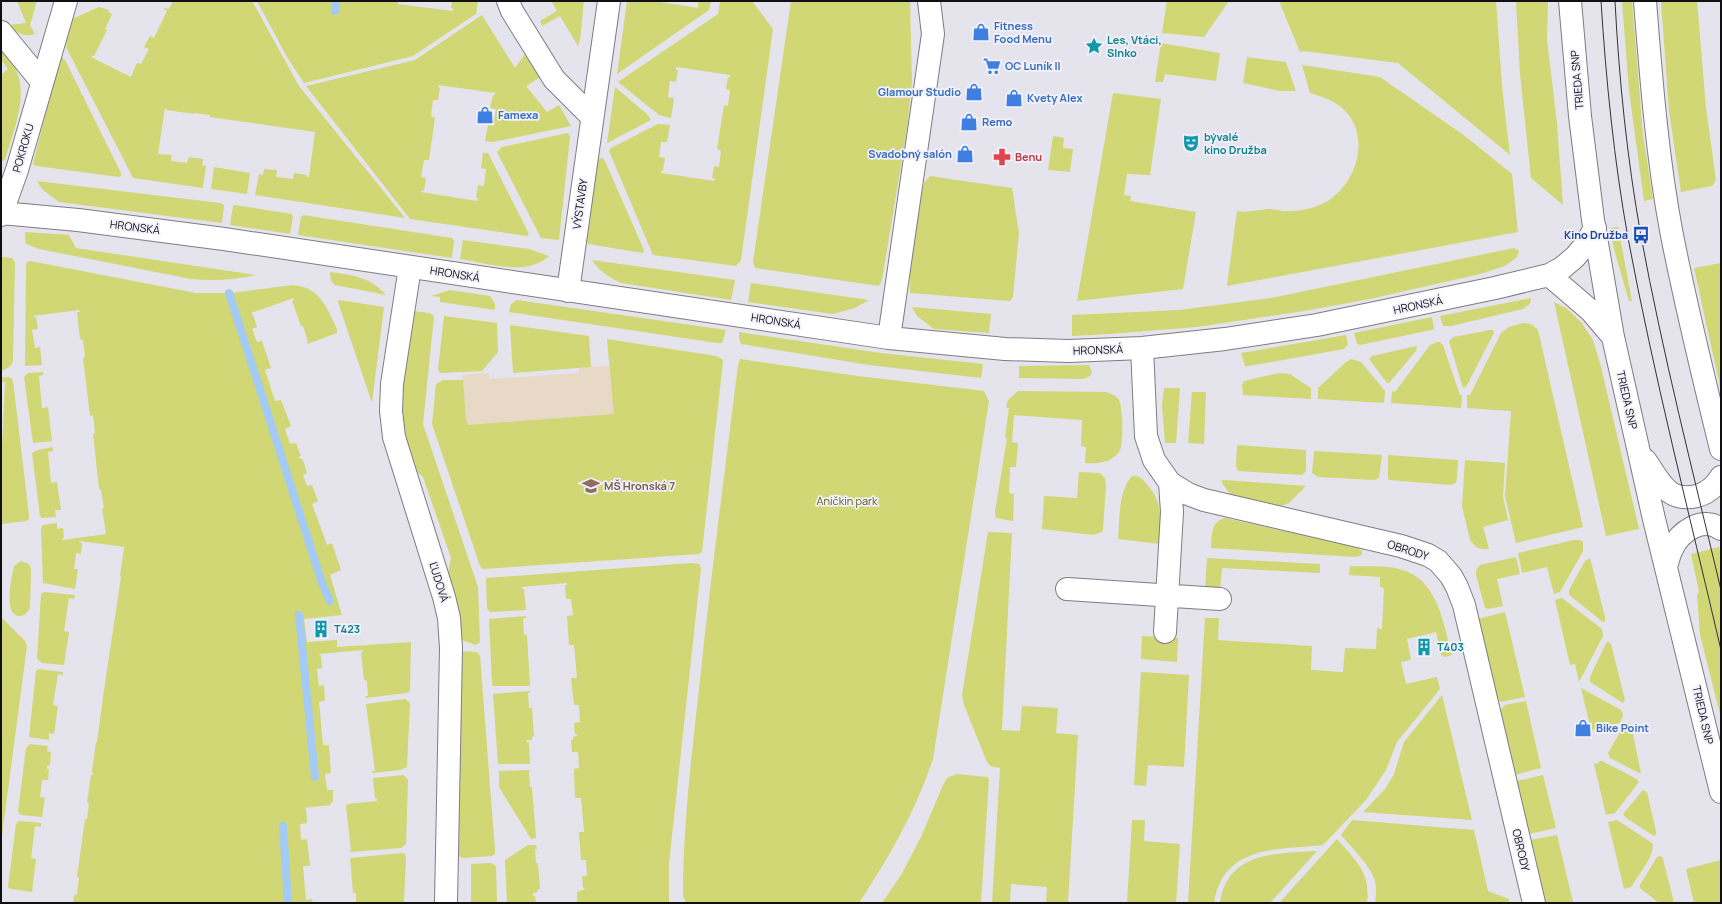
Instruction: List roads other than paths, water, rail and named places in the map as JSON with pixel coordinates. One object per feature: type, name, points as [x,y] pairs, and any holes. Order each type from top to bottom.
[{"type":"street","name":"POKROKU","points":[[1,213],[17,170],[66,1]]},
{"type":"street","points":[[508,1],[512,12],[554,79],[592,117]]},
{"type":"street","name":"VÝSTAVBY","points":[[568,291],[609,1]]},
{"type":"street","points":[[889,338],[933,34],[929,1]]},
{"type":"street","name":"TRIEDA SNP","points":[[1570,1],[1580,116],[1595,228],[1613,337],[1638,451],[1721,792]]},
{"type":"street","points":[[1644,1],[1651,75],[1671,229],[1694,339],[1721,449]]},
{"type":"street","points":[[1,32],[42,82]]},
{"type":"street","name":"HRONSKÁ","points":[[1,213],[86,221],[224,239],[889,338],[1012,349],[1069,351],[1142,348],[1225,339],[1317,325],[1488,290],[1549,275],[1562,268],[1575,258],[1586,244],[1595,228]]},
{"type":"street","name":"ĽUDOVÁ","points":[[410,267],[392,384],[391,411],[394,437],[444,597],[450,630],[446,903]]},
{"type":"street","points":[[1549,275],[1591,311],[1613,337]]},
{"type":"street","name":"OBRODY","points":[[1142,348],[1146,436],[1154,460],[1170,483],[1188,494],[1204,500],[1386,542],[1428,555],[1438,561],[1451,576],[1458,587],[1464,605],[1534,903]]},
{"type":"street","points":[[1638,451],[1666,489],[1679,497],[1685,498],[1705,494],[1715,486],[1721,477]]},
{"type":"street","points":[[1165,632],[1172,512],[1170,483]]},
{"type":"street","points":[[1666,567],[1672,549],[1679,537],[1692,527],[1705,524],[1721,530]]},
{"type":"street","points":[[1067,589],[1220,599]]},
{"type":"waterway","points":[[335,11],[336,1]]},
{"type":"waterway","points":[[229,293],[322,583],[330,601]]},
{"type":"waterway","points":[[299,615],[315,777]]},
{"type":"waterway","points":[[283,826],[288,903]]},
{"type":"tram line","points":[[1601,1],[1611,120],[1628,238],[1660,393],[1721,650]]},
{"type":"tram line","points":[[1615,1],[1624,118],[1641,236],[1689,458],[1721,590]]},
{"type":"place","name":"Fitness Food Menu","points":[[981,32]]},
{"type":"place","name":"Les, Vtáci, Slnko","points":[[1094,46]]},
{"type":"place","name":"OC Luník II","points":[[992,66]]},
{"type":"place","name":"Glamour Studio","points":[[974,92]]},
{"type":"place","name":"Kvety Alex","points":[[1014,98]]},
{"type":"place","name":"Famexa","points":[[485,115]]},
{"type":"place","name":"Remo","points":[[969,122]]},
{"type":"place","name":"bývalé kino Družba","points":[[1191,143]]},
{"type":"place","name":"Svadobný salón","points":[[965,154]]},
{"type":"place","name":"Benu","points":[[1002,157]]},
{"type":"place","name":"Kino Družba","points":[[1641,235]]},
{"type":"place","name":"MŠ Hronská 7","points":[[591,486]]},
{"type":"place","name":"T423","points":[[321,629]]},
{"type":"place","name":"T403","points":[[1424,647]]},
{"type":"place","name":"Bike Point","points":[[1583,728]]},
{"type":"park label","name":"Aničkin park","points":[[847,501]]}]
